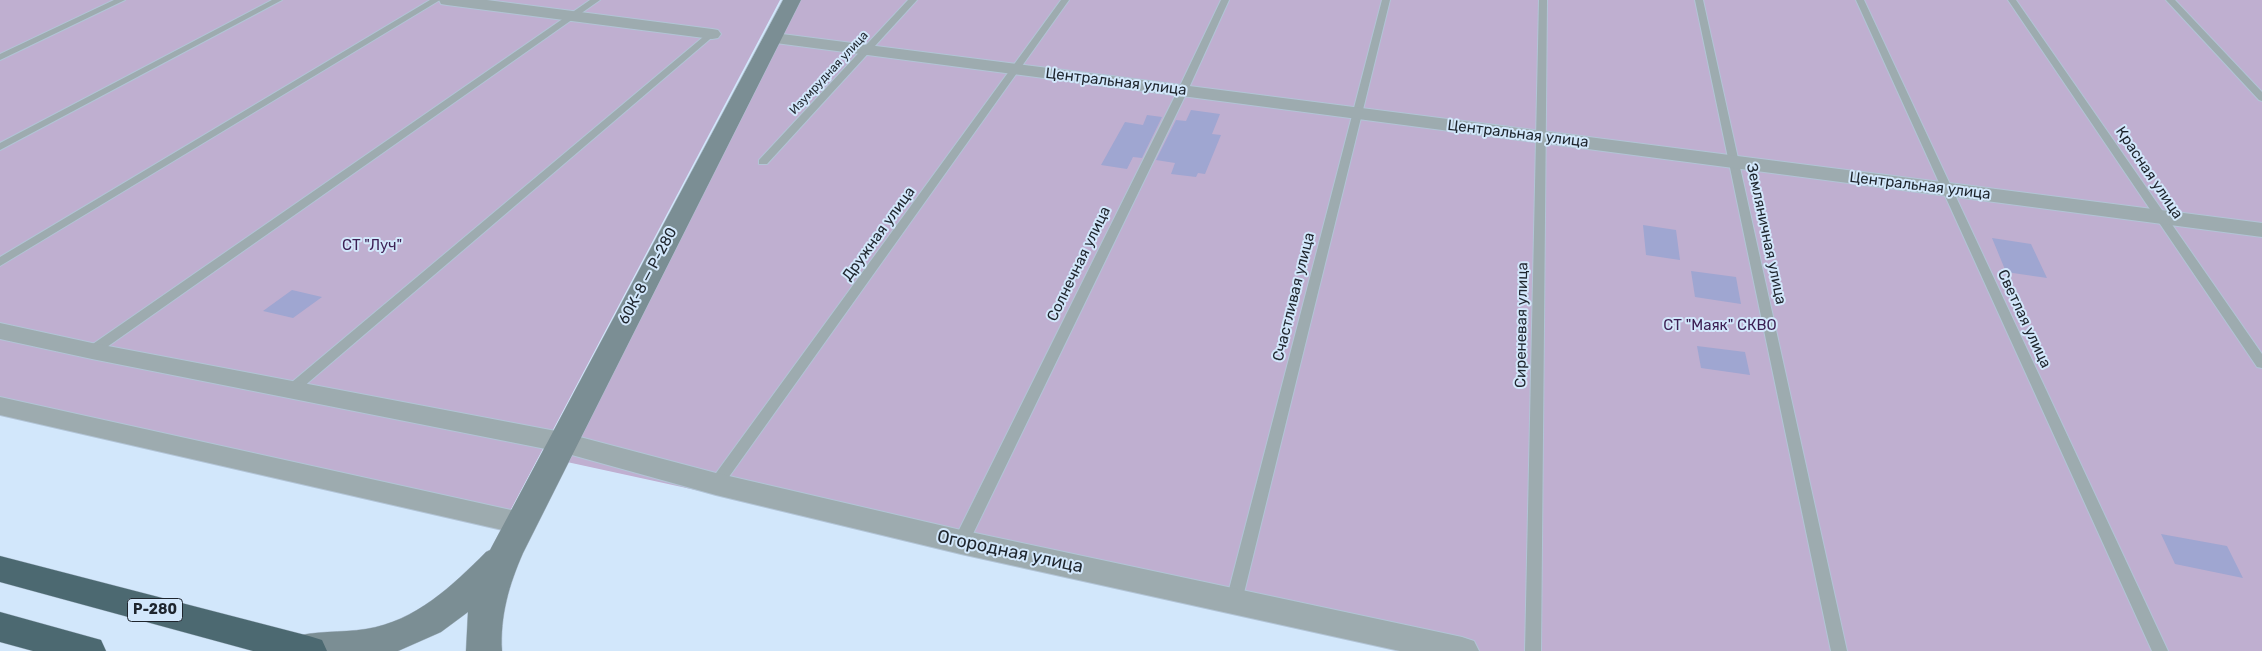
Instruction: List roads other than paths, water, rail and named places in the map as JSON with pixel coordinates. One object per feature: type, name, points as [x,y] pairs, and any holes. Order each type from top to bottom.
[{"type":"highway","name":"Р-280","points":[[0,569],[306,650]]},
{"type":"highway","points":[[0,627],[88,651]]},
{"type":"street","points":[[446,0],[712,34]]},
{"type":"street","name":"60К-8 — Р-280","points":[[484,651],[484,626],[488,601],[513,538],[561,442],[774,38],[792,0]]},
{"type":"street","name":"Центральная улица","points":[[774,38],[2262,230]]},
{"type":"street","name":"Огородная улица","points":[[0,331],[92,351],[561,442],[716,484],[961,542],[1462,651]]},
{"type":"street","points":[[0,406],[513,538]]},
{"type":"street","name":"60К-8 — Р-280","points":[[306,650],[376,642],[411,632],[447,611],[470,590],[513,538]]},
{"type":"lane","points":[[0,57],[121,0]]},
{"type":"lane","points":[[0,147],[278,0]]},
{"type":"lane","points":[[0,262],[436,0]]},
{"type":"lane","points":[[92,351],[596,0]]},
{"type":"lane","name":"Изумрудная улица","points":[[763,162],[913,0]]},
{"type":"lane","name":"Дружная улица","points":[[716,484],[1065,0]]},
{"type":"lane","name":"Солнечная улица","points":[[961,542],[1183,90],[1225,0]]},
{"type":"lane","name":"Счастливая улица","points":[[1234,601],[1386,0]]},
{"type":"lane","name":"Сиреневая улица","points":[[1534,651],[1543,0]]},
{"type":"lane","name":"Земляничная улица","points":[[1699,0],[1839,651]]},
{"type":"lane","name":"Светлая улица","points":[[1860,0],[2160,651]]},
{"type":"lane","name":"Красная улица","points":[[2012,0],[2262,364]]},
{"type":"lane","points":[[2170,0],[2262,98]]},
{"type":"lane","points":[[291,390],[712,34]]},
{"type":"park label","name":"СТ \"Луч\"","points":[[372,246]]},
{"type":"park label","name":"СТ \"Маяк\" СКВО","points":[[1720,326]]}]
